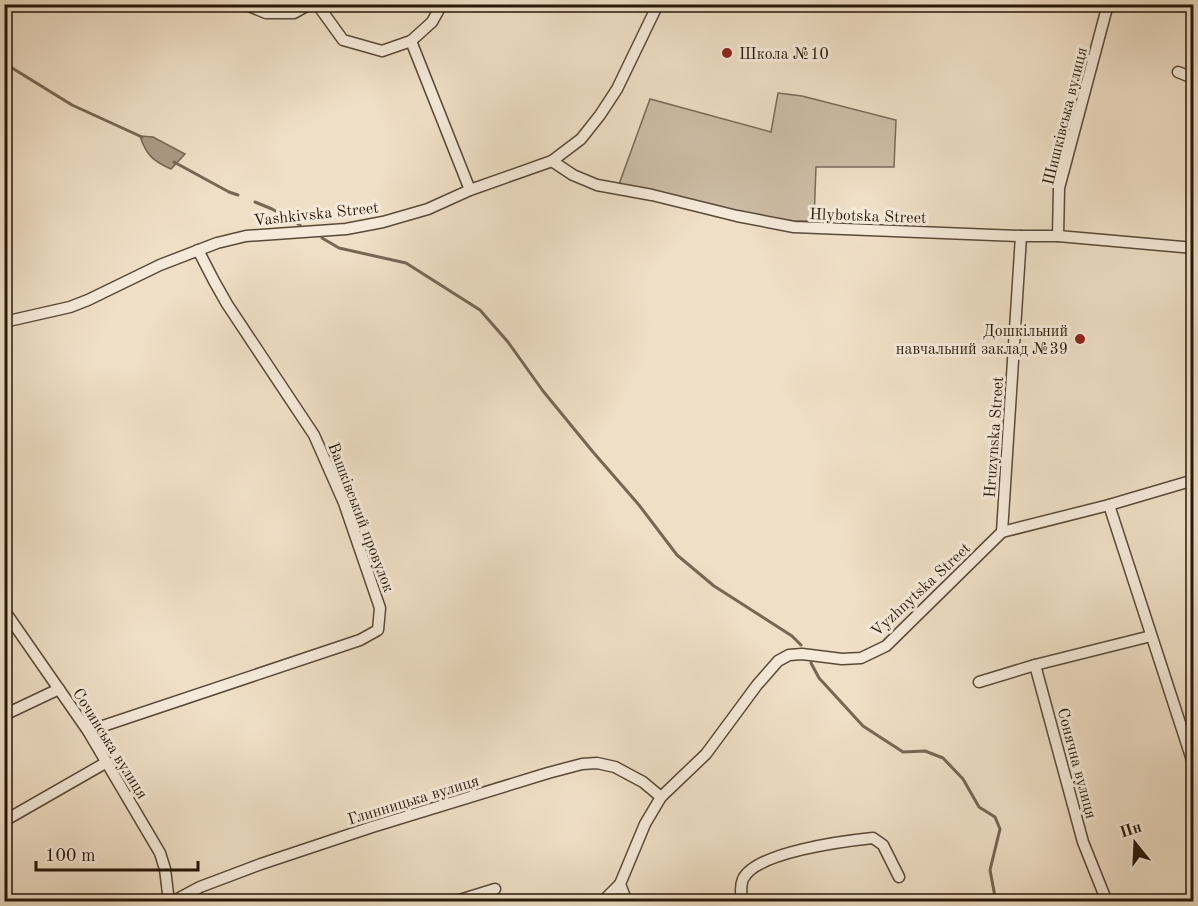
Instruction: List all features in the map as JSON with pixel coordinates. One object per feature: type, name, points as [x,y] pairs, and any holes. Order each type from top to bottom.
[{"type":"street","points":[[244,4],[266,13],[294,13],[310,4]]},
{"type":"street","points":[[317,4],[343,40],[382,51],[411,41],[432,22],[442,4]]},
{"type":"street","name":"Vashkivska Street","points":[[4,322],[70,307],[160,265],[217,243],[246,236],[336,230],[384,222],[428,209],[470,190],[552,161],[581,139],[618,89],[658,4]]},
{"type":"street","name":"Шишківська вулиця","points":[[1058,236],[1059,188],[1108,4]]},
{"type":"street","points":[[411,41],[470,190]]},
{"type":"street","points":[[1178,72],[1192,78],[1194,83]]},
{"type":"street","name":"Hlybotska Street","points":[[552,161],[573,175],[597,185],[794,227],[1058,236],[1194,248]]},
{"type":"street","name":"Hruzynska Street","points":[[1002,532],[1022,236]]},
{"type":"street","name":"Вашківський провулок","points":[[88,731],[360,640],[378,630],[380,608],[344,503],[314,435],[227,304],[198,250]]},
{"type":"street","points":[[1002,532],[1109,506],[1194,480]]},
{"type":"street","points":[[1109,506],[1151,636],[1190,740],[1194,766]]},
{"type":"street","name":"Vyzhnytska Street","points":[[602,902],[620,884],[645,824],[661,797],[706,754],[757,685],[778,661],[789,655],[802,654],[842,659],[861,658],[886,646],[1002,532]]},
{"type":"street","name":"Сочинська вулиця","points":[[4,610],[88,731],[160,853],[170,902]]},
{"type":"street","points":[[979,682],[1035,665],[1151,636]]},
{"type":"street","name":"Сонячна вулиця","points":[[1035,665],[1083,842],[1107,902]]},
{"type":"street","points":[[4,715],[59,689]]},
{"type":"street","points":[[4,821],[106,762]]},
{"type":"street","name":"Глинницька вулиця","points":[[170,902],[200,886],[261,864],[372,827],[582,764],[597,763],[615,767],[643,782],[661,797]]},
{"type":"street","points":[[742,902],[741,886],[753,867],[786,853],[842,841],[873,838],[883,845],[899,877]]},
{"type":"street","points":[[620,884],[627,902]]},
{"type":"street","points":[[453,902],[495,889]]},
{"type":"shaded area","points":[[778,93],[802,96],[896,120],[894,167],[816,167],[814,221],[794,221],[738,213],[618,187],[650,99],[771,132]]},
{"type":"shaded area","points":[[140,136],[153,137],[185,154],[171,169],[151,157]]},
{"type":"waterway","points":[[4,63],[72,105],[142,137]]},
{"type":"waterway","points":[[174,162],[238,195]]},
{"type":"waterway","points":[[255,202],[300,225]]},
{"type":"waterway","points":[[322,238],[339,248],[406,263],[480,310],[677,555],[714,586],[792,636],[801,645]]},
{"type":"waterway","points":[[811,663],[819,678],[863,726],[903,752],[925,751],[943,758],[963,779],[979,807],[995,817],[1000,829],[990,870],[996,902]]},
{"type":"place","name":"Школа №10","points":[[727,53]]},
{"type":"place","name":"Дошкільний навчальний заклад №39","points":[[1080,339]]}]
